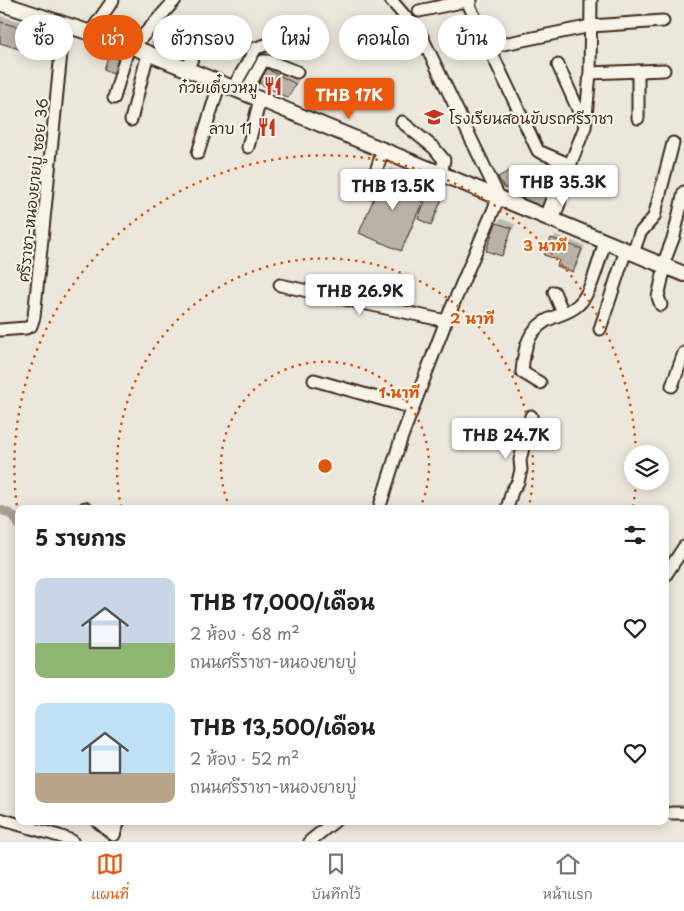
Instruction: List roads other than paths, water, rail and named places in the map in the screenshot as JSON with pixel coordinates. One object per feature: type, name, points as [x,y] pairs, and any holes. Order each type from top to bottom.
[{"type":"main road","points":[[0,3],[37,15]]},
{"type":"main road","points":[[143,51],[684,274]]},
{"type":"street","points":[[102,15],[113,0]]},
{"type":"street","points":[[143,33],[175,0]]},
{"type":"street","points":[[380,505],[412,408],[446,321],[499,197],[421,35],[391,0]]},
{"type":"street","points":[[419,11],[469,0],[475,15]]},
{"type":"street","points":[[549,219],[559,204],[562,185],[585,127],[590,73],[591,0]]},
{"type":"street","points":[[506,44],[591,26],[663,21]]},
{"type":"street","points":[[239,90],[256,48],[262,46]]},
{"type":"street","points":[[131,120],[148,53]]},
{"type":"street","name":"ศรีราชา-หนองยายบู่ ซอย 36","points":[[0,330],[26,328],[31,326],[34,317],[60,60]]},
{"type":"street","points":[[114,98],[126,60]]},
{"type":"street","points":[[187,69],[191,60]]},
{"type":"street","points":[[495,60],[538,151],[571,165]]},
{"type":"street","points":[[239,90],[263,61],[268,61],[297,72]]},
{"type":"street","points":[[558,65],[585,127]]},
{"type":"street","points":[[590,73],[664,70]]},
{"type":"street","points":[[638,71],[638,118]]},
{"type":"street","points":[[198,153],[220,82]]},
{"type":"street","points":[[248,147],[260,99]]},
{"type":"street","points":[[402,122],[434,148],[444,160],[441,174]]},
{"type":"street","points":[[600,329],[630,252],[640,233],[654,217],[673,143]]},
{"type":"street","points":[[369,192],[383,150]]},
{"type":"street","points":[[661,305],[658,297],[664,266],[674,236],[684,192]]},
{"type":"street","points":[[540,384],[522,372],[523,351],[531,334],[543,321],[578,305],[588,291],[605,242]]},
{"type":"street","points":[[280,285],[446,321]]},
{"type":"street","points":[[554,292],[563,313]]},
{"type":"street","points":[[672,386],[684,353]]},
{"type":"street","points":[[314,380],[412,408]]},
{"type":"street","points":[[508,505],[512,491],[518,482],[521,470],[520,460],[531,416]]},
{"type":"street","points":[[669,570],[684,547]]},
{"type":"street","points":[[670,813],[684,813]]},
{"type":"street","points":[[0,819],[15,823]]},
{"type":"street","points":[[21,825],[72,841]]},
{"type":"street","points":[[102,825],[114,835],[118,825]]},
{"type":"street","points":[[310,841],[330,825]]},
{"type":"waterway","points":[[0,510],[15,518]]},
{"type":"place","name":"ก๋วยเตี๋ยวหมู","points":[[273,86]]},
{"type":"place","name":"โรงเรียนสอนขับรถศรีราชา","points":[[434,117]]},
{"type":"place","name":"ลาบ 11","points":[[267,127]]}]
